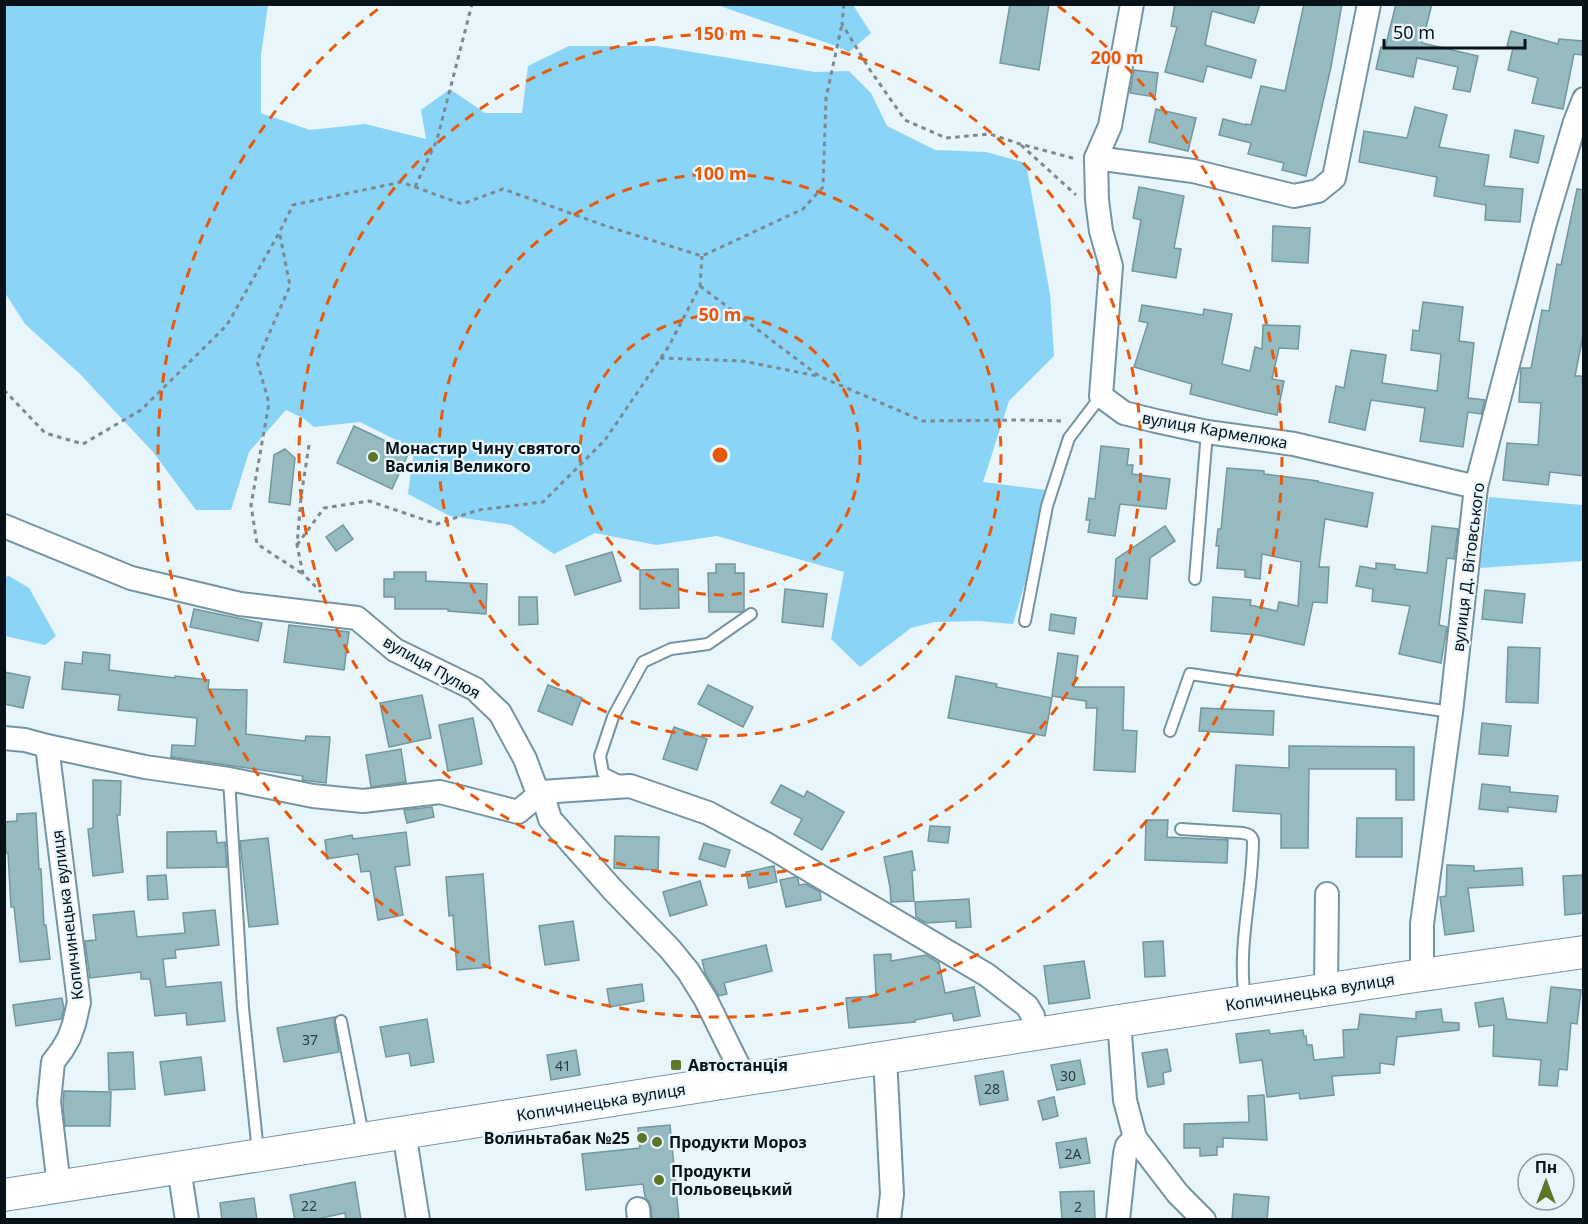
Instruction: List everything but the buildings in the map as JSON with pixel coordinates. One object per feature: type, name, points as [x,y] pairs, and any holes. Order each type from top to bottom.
[{"type":"main road","name":"Копичинецька вулиця","points":[[4,1195],[1326,989],[1584,952]]},
{"type":"street","points":[[1085,158],[1110,126],[1132,4]]},
{"type":"street","points":[[1085,158],[1193,171],[1294,196],[1318,191],[1334,178],[1370,4]]},
{"type":"street","name":"вулиця Д. Вітовського","points":[[1422,975],[1422,924],[1451,712],[1476,487],[1545,223],[1584,99]]},
{"type":"street","points":[[1085,158],[1097,200],[1101,231],[1111,266],[1101,396]]},
{"type":"street","name":"вулиця Кармелюка","points":[[1101,396],[1124,413],[1207,432],[1294,444],[1476,487]]},
{"type":"street","name":"вулиця Пулюя","points":[[4,526],[131,578],[240,604],[357,618],[395,650],[475,689],[500,713],[525,759],[537,791],[542,792],[550,819],[688,971],[706,1000],[745,1079]]},
{"type":"street","points":[[4,738],[25,740],[145,767],[229,779],[313,796],[363,801],[440,792],[518,812],[542,792],[630,786],[708,813],[728,823],[987,975],[1027,1006],[1033,1016],[1036,1034]]},
{"type":"street","name":"Копичинецька вулиця","points":[[47,746],[79,1002],[69,1038],[53,1062],[49,1102],[59,1186]]},
{"type":"street","points":[[1326,989],[1328,894]]},
{"type":"street","points":[[1119,1021],[1125,1101],[1135,1138],[1178,1194],[1204,1220]]},
{"type":"street","points":[[885,1057],[892,1194],[889,1220]]},
{"type":"street","points":[[404,1132],[418,1220]]},
{"type":"street","points":[[1118,1220],[1125,1154],[1127,1146],[1135,1138]]},
{"type":"street","points":[[179,1168],[187,1220]]},
{"type":"lane","points":[[1025,621],[1047,506],[1069,438],[1101,396]]},
{"type":"lane","points":[[1195,579],[1207,432]]},
{"type":"lane","points":[[630,786],[603,773],[600,756],[613,717],[643,662],[671,649],[708,644],[751,614]]},
{"type":"lane","points":[[1170,731],[1190,674],[1451,712]]},
{"type":"lane","points":[[229,779],[243,1008],[259,1155]]},
{"type":"lane","points":[[1181,829],[1243,833],[1251,836],[1253,840],[1242,958],[1245,1002]]},
{"type":"lane","points":[[341,1021],[364,1139]]},
{"type":"path","points":[[415,187],[437,140],[472,4]]},
{"type":"path","points":[[4,390],[45,433],[83,444],[141,410],[227,325],[293,205],[401,182],[462,204],[503,189],[606,226],[702,256],[803,209],[824,187],[826,98],[844,4]]},
{"type":"path","points":[[842,24],[870,70],[905,120],[946,138],[990,134],[1020,144],[1085,158]]},
{"type":"path","points":[[1020,144],[1081,200]]},
{"type":"path","points":[[279,233],[290,286],[257,361],[269,403],[251,505],[257,544],[303,574],[346,616]]},
{"type":"path","points":[[297,545],[324,508],[369,501],[436,524],[478,510],[543,502],[604,440],[669,346],[700,286],[702,256]]},
{"type":"path","points":[[700,286],[819,376]]},
{"type":"path","points":[[660,358],[743,361],[819,376],[923,421],[1081,422]]},
{"type":"path","points":[[303,574],[297,545],[309,445]]},
{"type":"shaded area","points":[[5,5],[268,5],[261,55],[261,113],[310,130],[365,124],[426,139],[421,110],[450,89],[485,113],[522,113],[528,66],[569,46],[656,46],[815,72],[849,71],[871,93],[887,126],[935,150],[986,152],[1026,163],[1050,294],[1054,356],[1009,401],[983,482],[1046,490],[1027,576],[1013,624],[979,621],[935,622],[911,628],[860,667],[831,639],[844,572],[717,536],[656,545],[595,533],[554,554],[511,525],[450,516],[408,494],[414,449],[360,422],[314,427],[303,418],[286,410],[249,452],[231,510],[196,510],[153,452],[80,374],[25,324],[5,293]]},
{"type":"shaded area","points":[[717,5],[853,5],[871,33],[849,52]]},
{"type":"shaded area","points":[[1489,497],[1583,505],[1583,561],[1480,568]]},
{"type":"shaded area","points":[[9,576],[29,588],[56,636],[45,645],[5,636],[5,577]]},
{"type":"place","name":"Монастир Чину святого Василія Великого","points":[[373,457]]},
{"type":"place","name":"Автостанція","points":[[676,1065]]},
{"type":"place","name":"Волиньтабак №25","points":[[642,1138]]},
{"type":"place","name":"Продукти Мороз","points":[[657,1142]]},
{"type":"place","name":"Продукти Польовецький","points":[[659,1180]]}]
